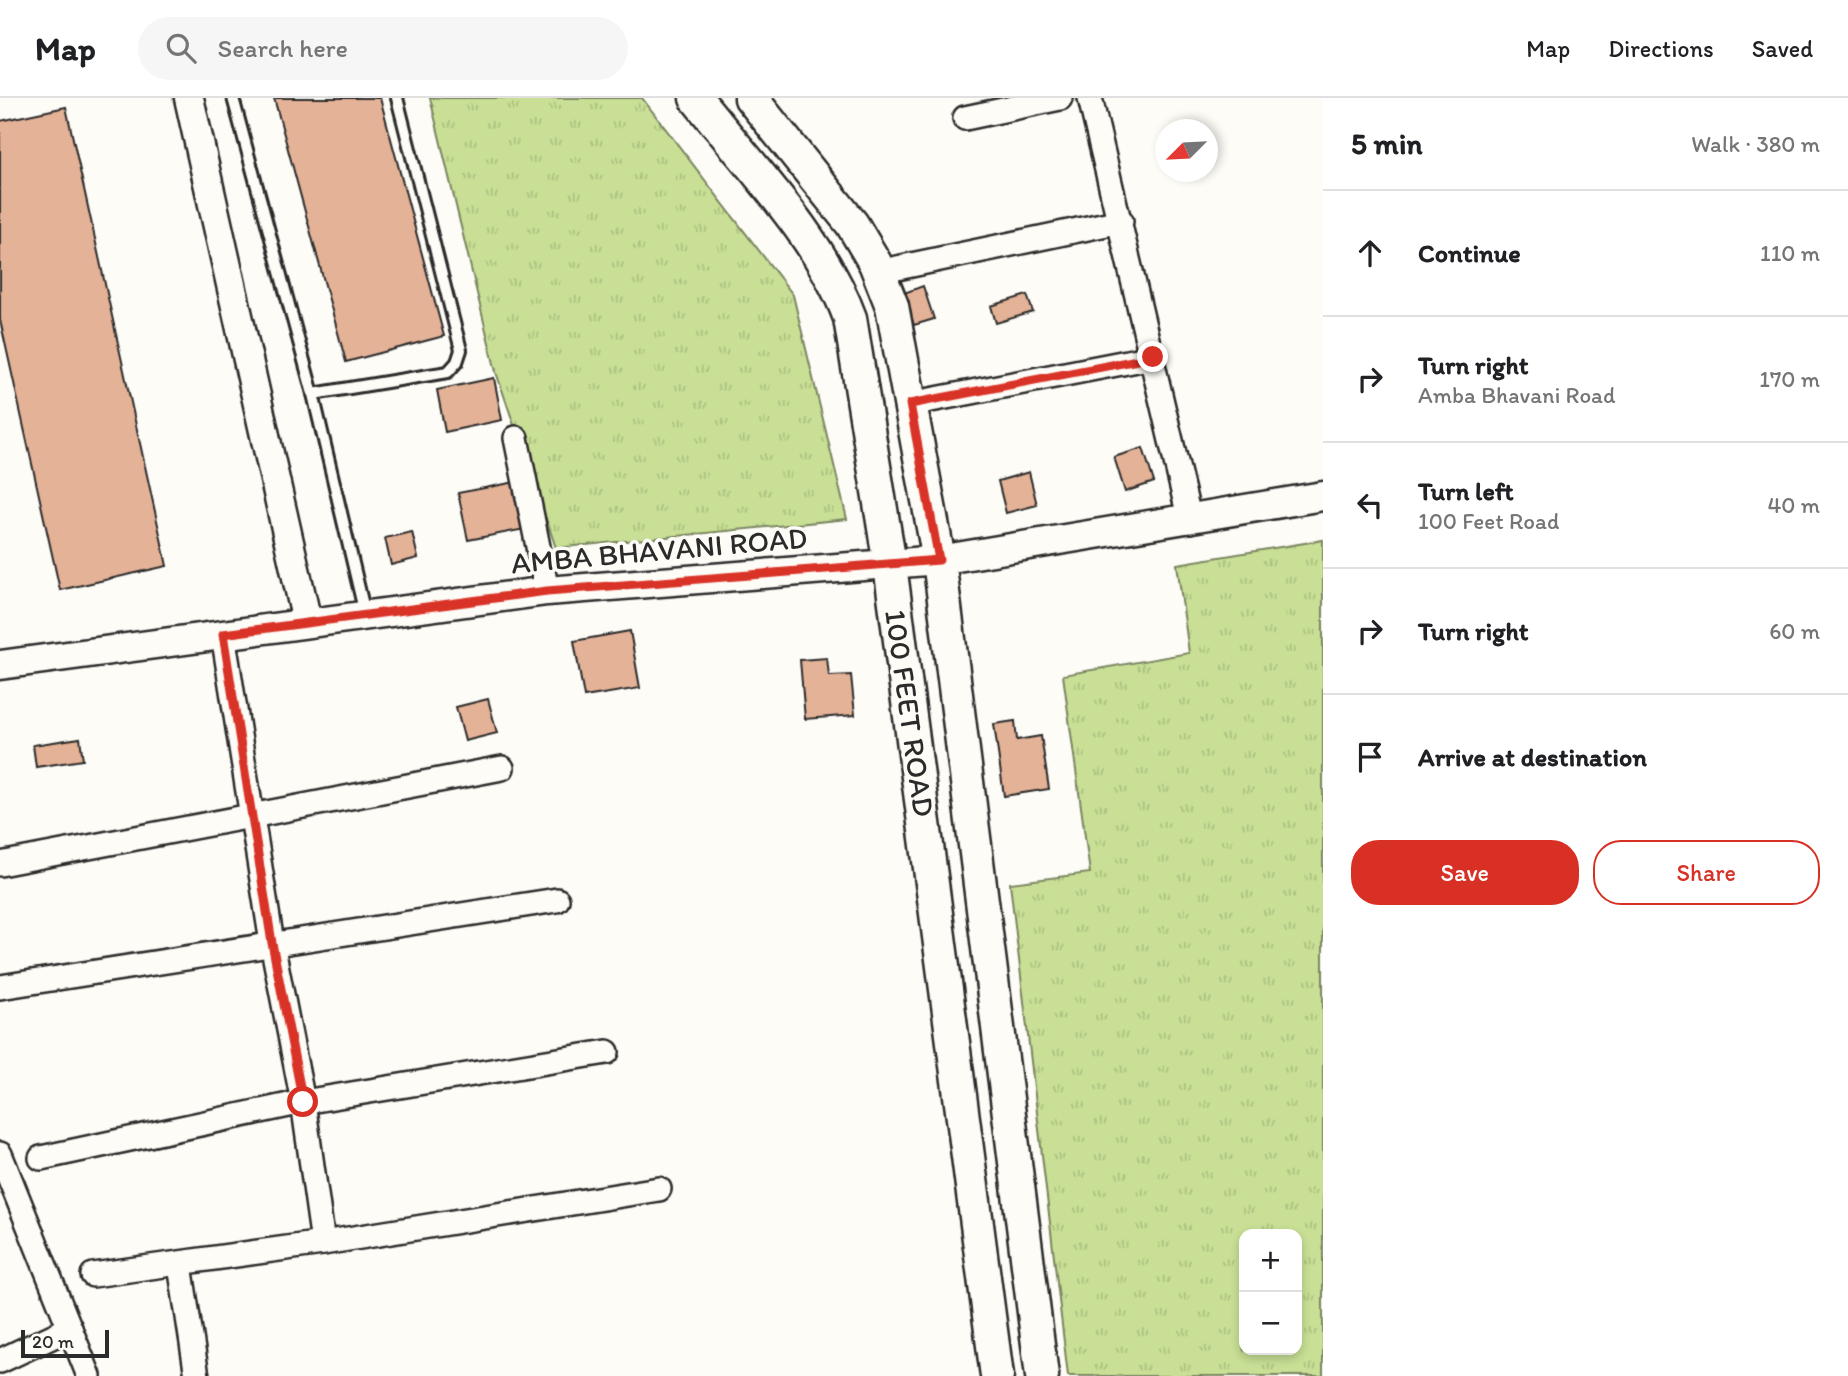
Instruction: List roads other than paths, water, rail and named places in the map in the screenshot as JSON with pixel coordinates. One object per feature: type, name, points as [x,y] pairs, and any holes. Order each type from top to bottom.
[{"type":"main road","name":"100 FEET ROAD","points":[[696,98],[817,250],[850,318],[890,565],[997,1376]]},
{"type":"main road","name":"100 FEET ROAD","points":[[751,98],[852,225],[878,272],[892,306],[939,560],[1042,1376]]},
{"type":"street","points":[[189,98],[306,622]]},
{"type":"street","points":[[965,118],[1060,98]]},
{"type":"street","points":[[1090,98],[1190,521]]},
{"type":"street","points":[[878,272],[1121,221]]},
{"type":"street","points":[[910,404],[1153,357]]},
{"type":"street","points":[[516,438],[547,591]]},
{"type":"street","name":"AMBA BHAVANI ROAD","points":[[0,665],[547,591],[939,560],[1190,521],[1323,496]]},
{"type":"street","points":[[223,634],[272,943],[303,1102],[323,1243]]},
{"type":"street","points":[[0,864],[502,768]]},
{"type":"street","points":[[0,987],[557,900]]},
{"type":"street","points":[[41,1157],[303,1102],[607,1052]]},
{"type":"street","points":[[0,1154],[89,1376]]},
{"type":"street","points":[[93,1275],[180,1265],[659,1189]]},
{"type":"street","points":[[180,1265],[197,1376]]},
{"type":"street","points":[[0,1362],[70,1328]]},
{"type":"lane","points":[[233,98],[313,394],[365,614]]},
{"type":"lane","points":[[313,394],[448,372],[457,362],[461,350],[397,98]]}]
